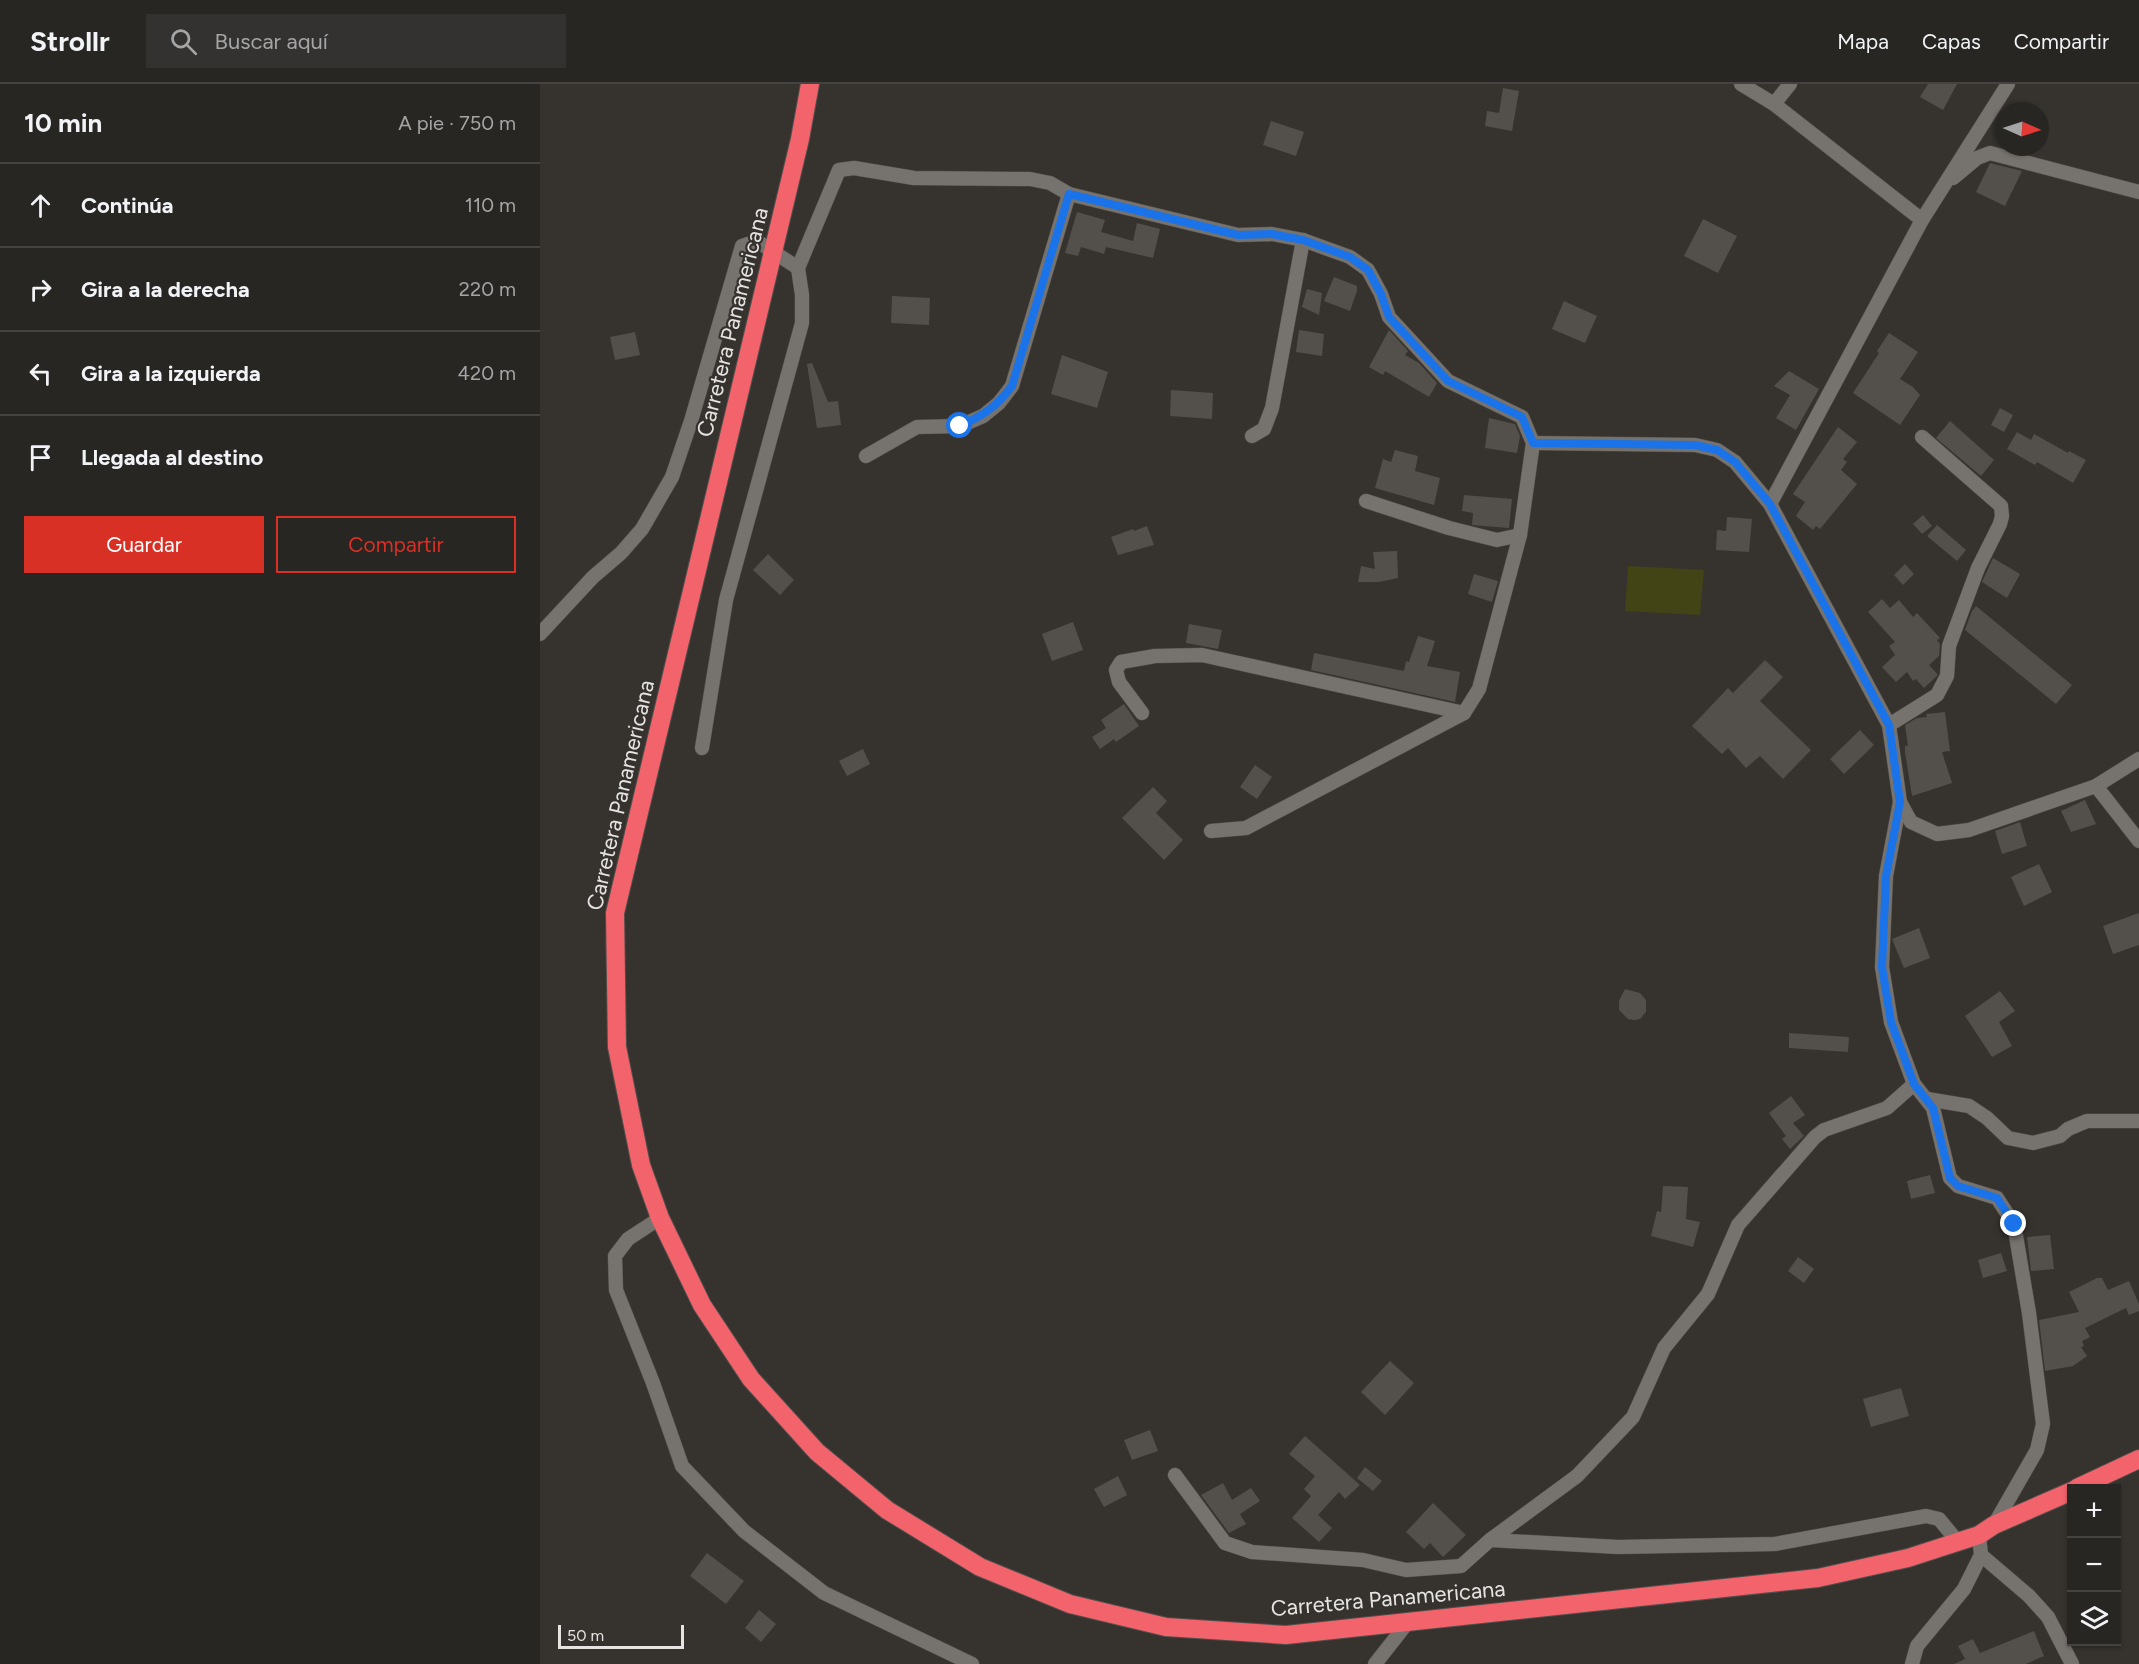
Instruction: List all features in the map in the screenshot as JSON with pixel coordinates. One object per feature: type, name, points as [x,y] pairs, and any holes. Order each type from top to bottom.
[{"type":"highway","name":"Carretera Panamericana","points":[[810,84],[800,139],[774,250],[615,913],[617,1047],[641,1165],[660,1218],[702,1305],[751,1379],[817,1452],[887,1510],[980,1567],[1070,1604],[1166,1627],[1286,1635],[1818,1578],[1908,1558],[1958,1542],[2067,1493]]},
{"type":"highway","points":[[2086,1484],[2139,1459]]},
{"type":"street","points":[[1741,84],[1774,104],[1922,220]]},
{"type":"street","points":[[1774,104],[1790,84]]},
{"type":"street","points":[[1770,504],[1922,220],[2008,84]]},
{"type":"street","points":[[1942,187],[1977,158],[1990,153],[2139,192]]},
{"type":"street","points":[[702,748],[726,600],[802,323],[802,295],[798,268],[839,170],[854,168],[914,178],[1030,179],[1050,183],[1069,194],[1238,235],[1272,234],[1303,240],[1350,257],[1368,270],[1381,294],[1389,317],[1448,381],[1522,417],[1533,443],[1520,535],[1479,689],[1464,713],[1246,828],[1211,831]]},
{"type":"street","points":[[866,456],[917,427],[960,426],[983,416],[999,404],[1012,386],[1069,194]]},
{"type":"street","points":[[1252,436],[1264,429],[1272,408],[1303,240]]},
{"type":"street","points":[[540,634],[642,529],[672,477],[691,421],[742,246],[757,241],[774,250],[798,268]]},
{"type":"street","points":[[1889,725],[1937,695],[1947,676],[1949,646],[1978,568],[2000,525],[2002,516],[2001,506],[1922,437]]},
{"type":"street","points":[[1533,443],[1695,445],[1717,450],[1735,462],[1770,504],[1889,725],[1900,802],[1886,876],[1882,967],[1891,1022],[1914,1084],[1933,1108],[1950,1178],[1958,1186],[1997,1198],[2014,1224],[2029,1313],[2043,1424],[2037,1450],[1987,1530],[1981,1555],[1964,1589],[1917,1646],[1912,1664]]},
{"type":"street","points":[[1366,501],[1449,528],[1497,540],[1520,535]]},
{"type":"street","points":[[1142,713],[1119,682],[1116,670],[1120,662],[1155,656],[1202,655],[1464,713]]},
{"type":"street","points":[[1900,802],[1911,822],[1937,834],[1969,830],[2096,786],[2139,759]]},
{"type":"street","points":[[2096,786],[2139,841]]},
{"type":"street","points":[[1175,1474],[1225,1543],[1252,1552],[1363,1560],[1406,1570],[1461,1566],[1490,1540],[1577,1476],[1633,1417],[1664,1348],[1708,1294],[1738,1225],[1815,1137],[1824,1131],[1887,1108],[1914,1084]]},
{"type":"street","points":[[1927,1099],[1969,1106],[1987,1118],[2008,1138],[2033,1143],[2060,1136],[2068,1129],[2087,1121],[2139,1121]]},
{"type":"street","points":[[660,1218],[627,1239],[615,1256],[616,1290],[654,1383],[682,1466],[744,1532],[824,1593],[972,1664]]},
{"type":"street","points":[[1490,1540],[1618,1547],[1774,1544],[1926,1516],[1939,1519],[1958,1542]]},
{"type":"street","points":[[1981,1555],[2029,1596],[2048,1617],[2072,1664]]},
{"type":"street","points":[[1375,1664],[1408,1622]]},
{"type":"shaded area","points":[[1628,566],[1704,570],[1700,615],[1625,611]]},
{"type":"building","points":[[1928,84],[1957,84],[1943,110],[1920,97]]},
{"type":"building","points":[[1503,88],[1519,91],[1512,131],[1485,126],[1487,111],[1499,113]]},
{"type":"building","points":[[1271,121],[1304,132],[1296,156],[1263,145]]},
{"type":"building","points":[[1990,163],[2022,171],[2005,206],[1976,192]]},
{"type":"building","points":[[1077,212],[1105,220],[1101,232],[1133,241],[1137,223],[1160,229],[1153,258],[1106,247],[1104,254],[1081,247],[1078,256],[1065,253]]},
{"type":"building","points":[[1703,219],[1737,236],[1718,273],[1684,256]]},
{"type":"building","points":[[1334,277],[1357,286],[1350,311],[1324,301]]},
{"type":"building","points":[[1307,289],[1322,293],[1319,315],[1302,307]]},
{"type":"building","points":[[892,296],[930,298],[929,325],[891,323]]},
{"type":"building","points":[[1564,301],[1597,316],[1585,343],[1552,329]]},
{"type":"building","points":[[1299,330],[1324,334],[1322,356],[1296,352]]},
{"type":"building","points":[[1389,330],[1408,351],[1405,355],[1419,363],[1437,383],[1429,397],[1385,371],[1383,375],[1369,367]]},
{"type":"building","points":[[635,332],[640,355],[615,360],[610,337]]},
{"type":"building","points":[[1889,333],[1918,352],[1900,379],[1913,387],[1920,395],[1900,425],[1853,393]]},
{"type":"building","points":[[1062,355],[1108,372],[1097,408],[1051,394]]},
{"type":"building","points":[[812,363],[828,402],[838,401],[841,425],[817,428],[807,364]]},
{"type":"building","points":[[1789,371],[1819,389],[1796,430],[1776,418],[1790,395],[1774,386]]},
{"type":"building","points":[[1171,390],[1213,393],[1212,419],[1170,416]]},
{"type":"building","points":[[2000,408],[2013,415],[2004,432],[1991,425]]},
{"type":"building","points":[[1489,418],[1515,424],[1520,436],[1517,453],[1485,448]]},
{"type":"building","points":[[1950,421],[1994,460],[1981,476],[1936,438]]},
{"type":"building","points":[[1838,427],[1857,442],[1843,459],[1847,462],[1841,470],[1857,484],[1820,529],[1816,526],[1813,530],[1796,516],[1805,502],[1793,494]]},
{"type":"building","points":[[2017,432],[2031,440],[2034,434],[2086,460],[2073,483],[2037,462],[2035,465],[2007,449]]},
{"type":"building","points":[[1395,450],[1418,456],[1415,471],[1440,478],[1434,505],[1375,488],[1383,459],[1391,462]]},
{"type":"building","points":[[1464,495],[1512,499],[1509,528],[1472,525],[1473,513],[1462,511]]},
{"type":"building","points":[[1923,515],[1932,526],[1922,534],[1913,524]]},
{"type":"building","points":[[1727,517],[1752,519],[1749,552],[1716,550],[1717,530],[1726,531]]},
{"type":"building","points":[[1937,525],[1966,550],[1957,561],[1927,536]]},
{"type":"building","points":[[1147,526],[1154,545],[1118,555],[1111,537]]},
{"type":"building","points":[[1397,551],[1398,578],[1379,582],[1358,582],[1361,566],[1375,569],[1373,552]]},
{"type":"building","points":[[768,554],[794,580],[780,595],[753,570]]},
{"type":"building","points":[[1993,558],[2020,574],[2007,598],[1982,582]]},
{"type":"building","points":[[1905,564],[1914,574],[1903,585],[1894,575]]},
{"type":"building","points":[[1474,574],[1498,581],[1492,602],[1468,594]]},
{"type":"building","points":[[1882,599],[1890,608],[1899,600],[1913,617],[1917,613],[1940,638],[1937,640],[1940,644],[1939,656],[1929,665],[1938,675],[1924,688],[1916,679],[1913,681],[1907,672],[1896,682],[1882,667],[1895,655],[1889,646],[1895,642],[1868,612]]},
{"type":"building","points":[[1976,606],[2072,685],[2056,704],[1965,630]]},
{"type":"building","points":[[1073,622],[1083,650],[1052,661],[1042,634]]},
{"type":"building","points":[[1189,624],[1222,630],[1218,649],[1186,643]]},
{"type":"building","points":[[1418,636],[1435,641],[1427,666],[1460,672],[1455,702],[1311,670],[1314,653],[1404,671],[1406,661],[1409,662]]},
{"type":"building","points":[[1765,660],[1783,677],[1760,701],[1811,750],[1783,779],[1760,756],[1746,768],[1728,748],[1722,754],[1692,726],[1728,688],[1733,693]]},
{"type":"building","points":[[1124,704],[1139,726],[1116,742],[1114,739],[1100,749],[1092,737],[1106,728],[1101,720]]},
{"type":"building","points":[[1945,712],[1950,751],[1942,752],[1952,783],[1912,796],[1905,752],[1905,746],[1908,746],[1905,725],[1917,718],[1927,717],[1926,714]]},
{"type":"building","points":[[1860,730],[1874,745],[1844,774],[1830,759]]},
{"type":"building","points":[[863,749],[870,764],[847,776],[839,761]]},
{"type":"building","points":[[1255,765],[1272,777],[1257,799],[1240,787]]},
{"type":"building","points":[[1153,787],[1167,801],[1156,813],[1183,840],[1164,860],[1122,818]]},
{"type":"building","points":[[2085,800],[2096,824],[2071,832],[2061,811]]},
{"type":"building","points":[[2020,822],[2027,846],[2002,854],[1995,831]]},
{"type":"building","points":[[2039,864],[2052,892],[2024,906],[2011,877]]},
{"type":"building","points":[[2139,913],[2139,945],[2113,954],[2103,926]]},
{"type":"building","points":[[1919,928],[1930,958],[1904,968],[1892,939]]},
{"type":"building","points":[[1625,989],[1640,993],[1646,1000],[1646,1012],[1640,1019],[1628,1019],[1619,1010],[1619,1001]]},
{"type":"building","points":[[2000,991],[2015,1011],[1999,1022],[2012,1046],[1992,1057],[1965,1016]]},
{"type":"building","points":[[1789,1033],[1849,1037],[1848,1052],[1789,1048]]},
{"type":"building","points":[[1791,1096],[1805,1115],[1793,1123],[1804,1136],[1790,1149],[1782,1139],[1786,1136],[1769,1113]]},
{"type":"building","points":[[1930,1175],[1935,1193],[1911,1199],[1907,1181]]},
{"type":"building","points":[[1663,1186],[1688,1187],[1686,1219],[1700,1222],[1693,1247],[1651,1236],[1657,1211],[1661,1212]]},
{"type":"building","points":[[2050,1235],[2054,1269],[2031,1271],[2027,1237]]},
{"type":"building","points":[[2001,1253],[2007,1271],[1983,1278],[1978,1260]]},
{"type":"building","points":[[1798,1257],[1814,1269],[1804,1283],[1788,1271]]},
{"type":"building","points":[[2097,1278],[2102,1278],[2108,1290],[2129,1281],[2139,1304],[2139,1311],[2129,1315],[2126,1308],[2085,1328],[2090,1337],[2082,1341],[2084,1346],[2081,1347],[2087,1356],[2073,1366],[2045,1371],[2039,1320],[2079,1312],[2069,1292]]},
{"type":"building","points":[[1390,1361],[1414,1383],[1385,1415],[1361,1392]]},
{"type":"building","points":[[1901,1388],[1909,1416],[1871,1427],[1863,1399]]},
{"type":"building","points":[[1150,1430],[1158,1451],[1132,1460],[1124,1440]]},
{"type":"building","points":[[1305,1436],[1360,1485],[1345,1499],[1339,1492],[1318,1515],[1332,1528],[1319,1542],[1292,1518],[1311,1496],[1304,1489],[1315,1476],[1289,1454]]},
{"type":"building","points":[[1365,1467],[1382,1481],[1373,1491],[1357,1478]]},
{"type":"building","points":[[1118,1476],[1127,1495],[1104,1507],[1094,1489]]},
{"type":"building","points":[[1223,1483],[1232,1500],[1251,1488],[1260,1501],[1240,1514],[1246,1524],[1229,1533],[1201,1495]]},
{"type":"building","points":[[1433,1503],[1466,1535],[1443,1557],[1430,1543],[1424,1549],[1406,1532]]},
{"type":"building","points":[[707,1553],[744,1581],[726,1604],[690,1576]]},
{"type":"building","points":[[759,1610],[776,1624],[761,1642],[745,1628]]},
{"type":"building","points":[[2034,1631],[2044,1656],[2026,1664],[1954,1664],[1965,1659],[1958,1646],[1973,1639],[1980,1653]]},
{"type":"route","points":[[960,426],[983,416],[999,404],[1012,386],[1069,194],[1238,235],[1272,234],[1303,240],[1350,257],[1368,270],[1381,294],[1389,317],[1448,381],[1522,417],[1533,443],[1695,445],[1717,450],[1735,462],[1770,504],[1889,725],[1900,802],[1886,876],[1882,967],[1891,1022],[1914,1084],[1933,1108],[1950,1178],[1958,1186],[1997,1198],[2014,1224]]}]
